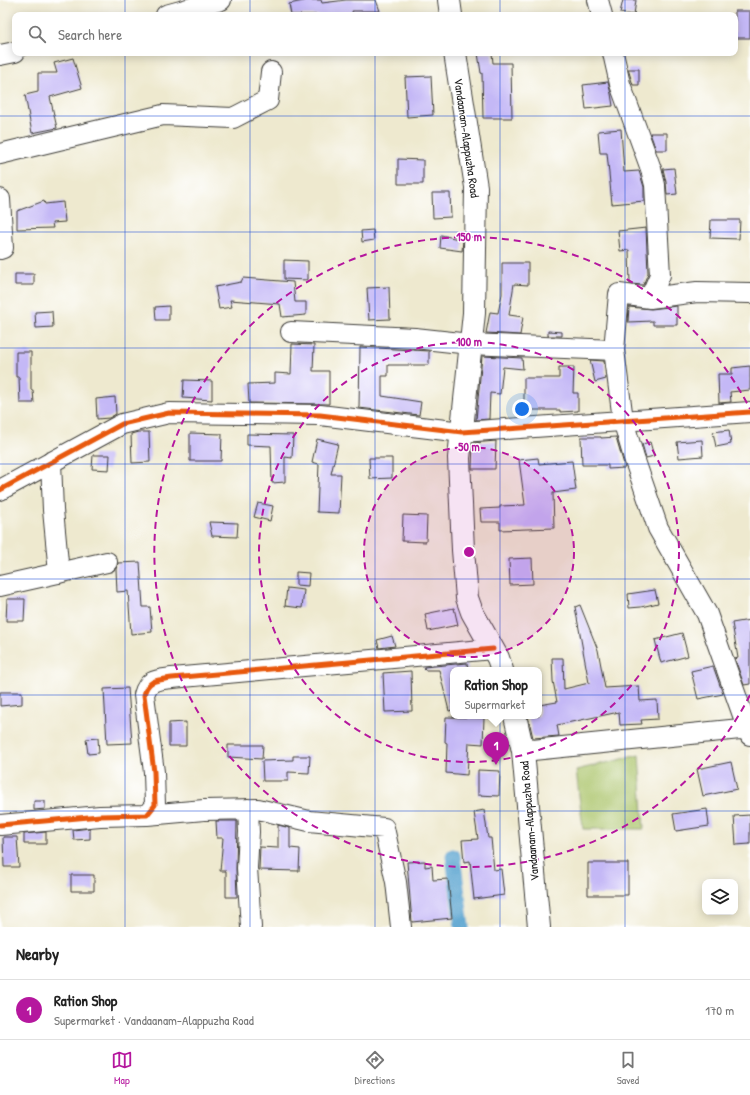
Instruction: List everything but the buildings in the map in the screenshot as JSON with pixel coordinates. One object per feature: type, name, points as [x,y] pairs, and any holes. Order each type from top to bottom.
[{"type":"main road","points":[[449,0],[451,12]]},
{"type":"main road","name":"Vandaanam-Alappuzha Road","points":[[455,56],[476,187],[474,313],[459,458],[463,550],[467,598],[472,612],[498,658],[501,667]]},
{"type":"main road","name":"Vandaanam-Alappuzha Road","points":[[516,719],[523,751],[539,927]]},
{"type":"street","points":[[177,12],[221,0]]},
{"type":"street","points":[[598,0],[601,12]]},
{"type":"street","points":[[0,55],[12,53]]},
{"type":"street","points":[[614,56],[620,84],[651,169],[655,185],[660,275],[650,298]]},
{"type":"street","points":[[0,154],[163,115],[233,118],[268,100],[271,72]]},
{"type":"street","points":[[0,199],[3,248],[0,249]]},
{"type":"street","points":[[523,751],[749,730],[707,614],[658,528],[634,458],[623,420],[614,350],[619,294],[650,298],[697,292],[750,293]]},
{"type":"street","points":[[291,332],[415,338],[470,344],[614,350]]},
{"type":"street","points":[[0,490],[122,424],[169,413],[320,415],[462,432],[750,412]]},
{"type":"street","points":[[51,462],[53,510],[59,573]]},
{"type":"street","points":[[0,586],[107,562]]},
{"type":"street","points":[[147,815],[154,805],[154,772],[144,695],[146,688],[151,682],[172,678],[493,649]]},
{"type":"street","points":[[248,809],[249,832],[247,868],[251,927]]},
{"type":"street","points":[[0,825],[100,816],[147,815],[204,810],[258,809],[310,821],[384,828],[396,882],[401,927]]},
{"type":"green space","points":[[639,755],[644,829],[583,829],[576,770]]},
{"type":"waterway","points":[[453,856],[462,927]]},
{"type":"cycle path","points":[[0,490],[122,424],[169,413],[320,415],[462,432],[750,412]]},
{"type":"cycle path","points":[[0,825],[100,816],[147,815],[155,805],[154,772],[144,695],[148,686],[154,681],[172,678],[493,649]]},
{"type":"place","name":"Ration Shop","points":[[496,765]]}]
